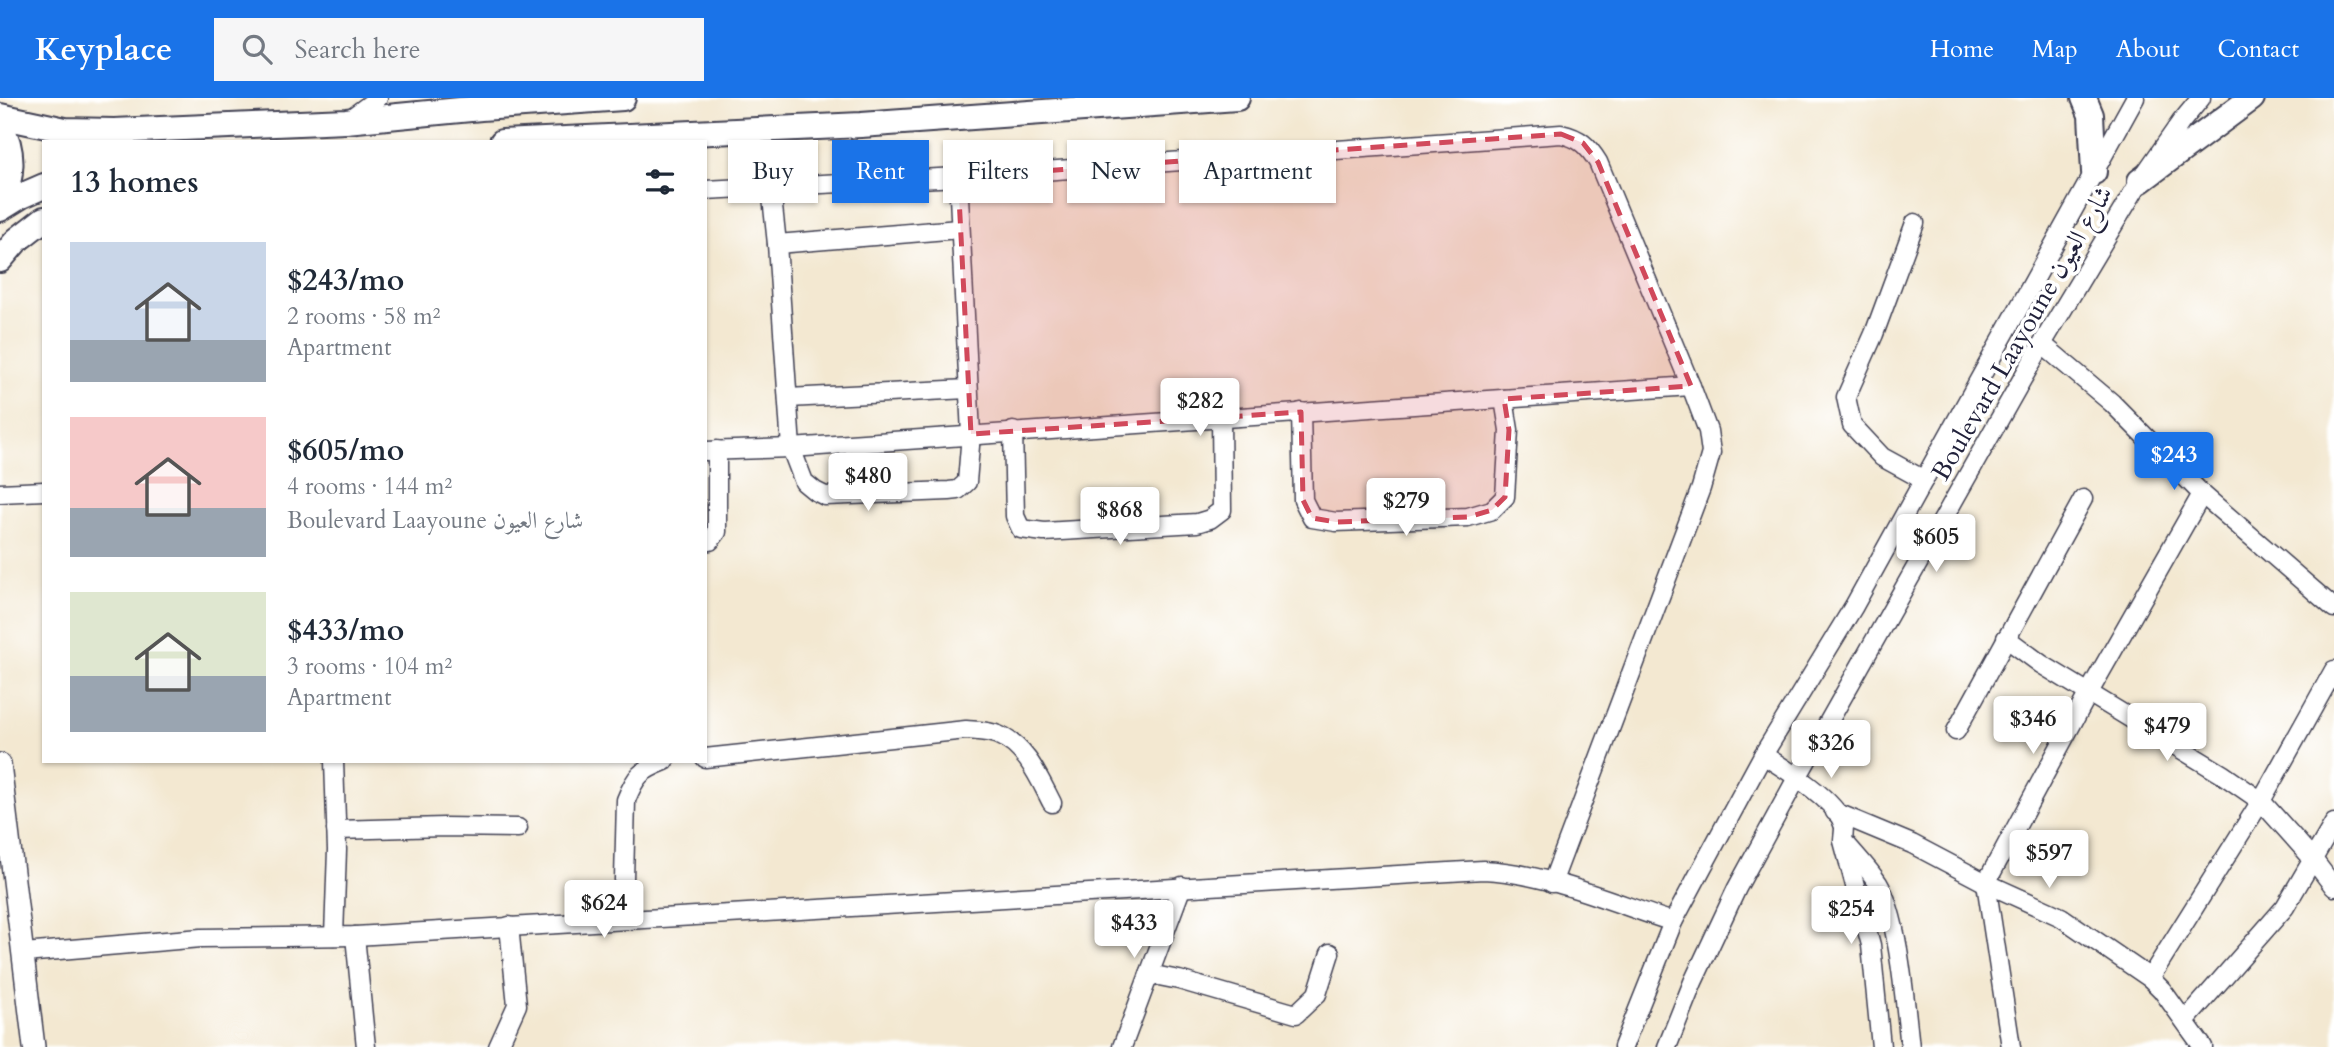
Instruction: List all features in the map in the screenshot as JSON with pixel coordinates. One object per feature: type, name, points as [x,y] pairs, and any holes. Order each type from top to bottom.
[{"type":"highway","points":[[0,116],[41,127],[89,131],[346,121],[623,98]]},
{"type":"highway","points":[[544,140],[860,125],[1237,98]]},
{"type":"highway","points":[[2084,98],[2091,115],[2094,172]]},
{"type":"highway","points":[[2140,181],[2252,98]]},
{"type":"highway","points":[[0,125],[10,152],[11,172],[0,207]]},
{"type":"highway","points":[[0,207],[42,187]]},
{"type":"highway","points":[[0,260],[17,240],[42,221]]},
{"type":"main road","points":[[0,764],[34,1047]]},
{"type":"street","points":[[346,121],[378,98]]},
{"type":"street","name":"Boulevard Laayoune شارع العيون","points":[[1623,1047],[1673,922],[1763,755],[1854,606],[2136,98]]},
{"type":"street","name":"Boulevard Laayoune شارع العيون","points":[[1667,1047],[1693,982],[1737,888],[1798,776],[2042,344],[2140,181],[2201,98]]},
{"type":"street","points":[[1053,170],[1561,134],[1574,137],[1591,150],[1692,386],[1710,442],[1708,466],[1552,883]]},
{"type":"street","points":[[818,185],[943,178]]},
{"type":"street","points":[[707,190],[728,189]]},
{"type":"street","points":[[773,203],[791,448],[804,482],[825,496],[949,491],[958,490],[967,482],[971,434],[958,203]]},
{"type":"street","points":[[1915,223],[1874,334],[1846,397],[1852,425],[1859,433],[1882,457],[1924,480]]},
{"type":"street","points":[[777,244],[959,229]]},
{"type":"street","points":[[2042,344],[2112,403],[2202,494],[2334,608]]},
{"type":"street","points":[[707,542],[717,532],[711,450],[791,448],[1692,386]]},
{"type":"street","points":[[788,398],[968,389]]},
{"type":"street","points":[[1301,412],[1303,500],[1312,518],[1336,522],[1468,517],[1492,510],[1505,497],[1509,430],[1504,398]]},
{"type":"street","points":[[1013,431],[1015,516],[1021,529],[1044,532],[1197,523],[1210,519],[1222,510],[1221,418]]},
{"type":"street","points":[[0,492],[42,491]]},
{"type":"street","points":[[2011,1047],[1986,883],[2088,694],[2202,494]]},
{"type":"street","points":[[1956,731],[2083,499]]},
{"type":"street","points":[[2006,638],[2088,694],[2222,774],[2261,801],[2334,887]]},
{"type":"street","points":[[2150,978],[2261,801],[2334,670]]},
{"type":"street","points":[[707,758],[966,730],[996,734],[1014,743],[1035,771],[1052,803]]},
{"type":"street","points":[[1763,755],[1798,776],[1835,812],[1843,824],[1843,841],[1871,946],[1881,1047]]},
{"type":"street","points":[[334,763],[334,936]]},
{"type":"street","points":[[623,919],[626,800],[631,786],[643,769],[660,763]]},
{"type":"street","points":[[1835,812],[1912,844],[1986,883],[2061,916],[2150,978],[2203,1047]]},
{"type":"street","points":[[2185,1021],[2285,907],[2334,823]]},
{"type":"street","points":[[336,830],[518,828]]},
{"type":"street","points":[[1843,841],[1878,883],[1887,904],[1898,957],[1910,1047]]},
{"type":"street","points":[[24,953],[201,938],[355,936],[1483,870],[1519,873],[1673,922]]},
{"type":"street","points":[[1122,1047],[1182,886]]},
{"type":"street","points":[[498,1047],[517,1005],[509,926]]},
{"type":"street","points":[[355,936],[366,1047]]},
{"type":"street","points":[[1149,974],[1179,979],[1296,1014],[1317,994],[1330,953]]},
{"type":"highlighted area","points":[[1561,134],[1583,143],[1598,162],[1691,386],[1504,399],[1509,430],[1505,497],[1492,510],[1468,517],[1336,522],[1312,518],[1303,500],[1301,412],[971,434],[958,177]]}]
